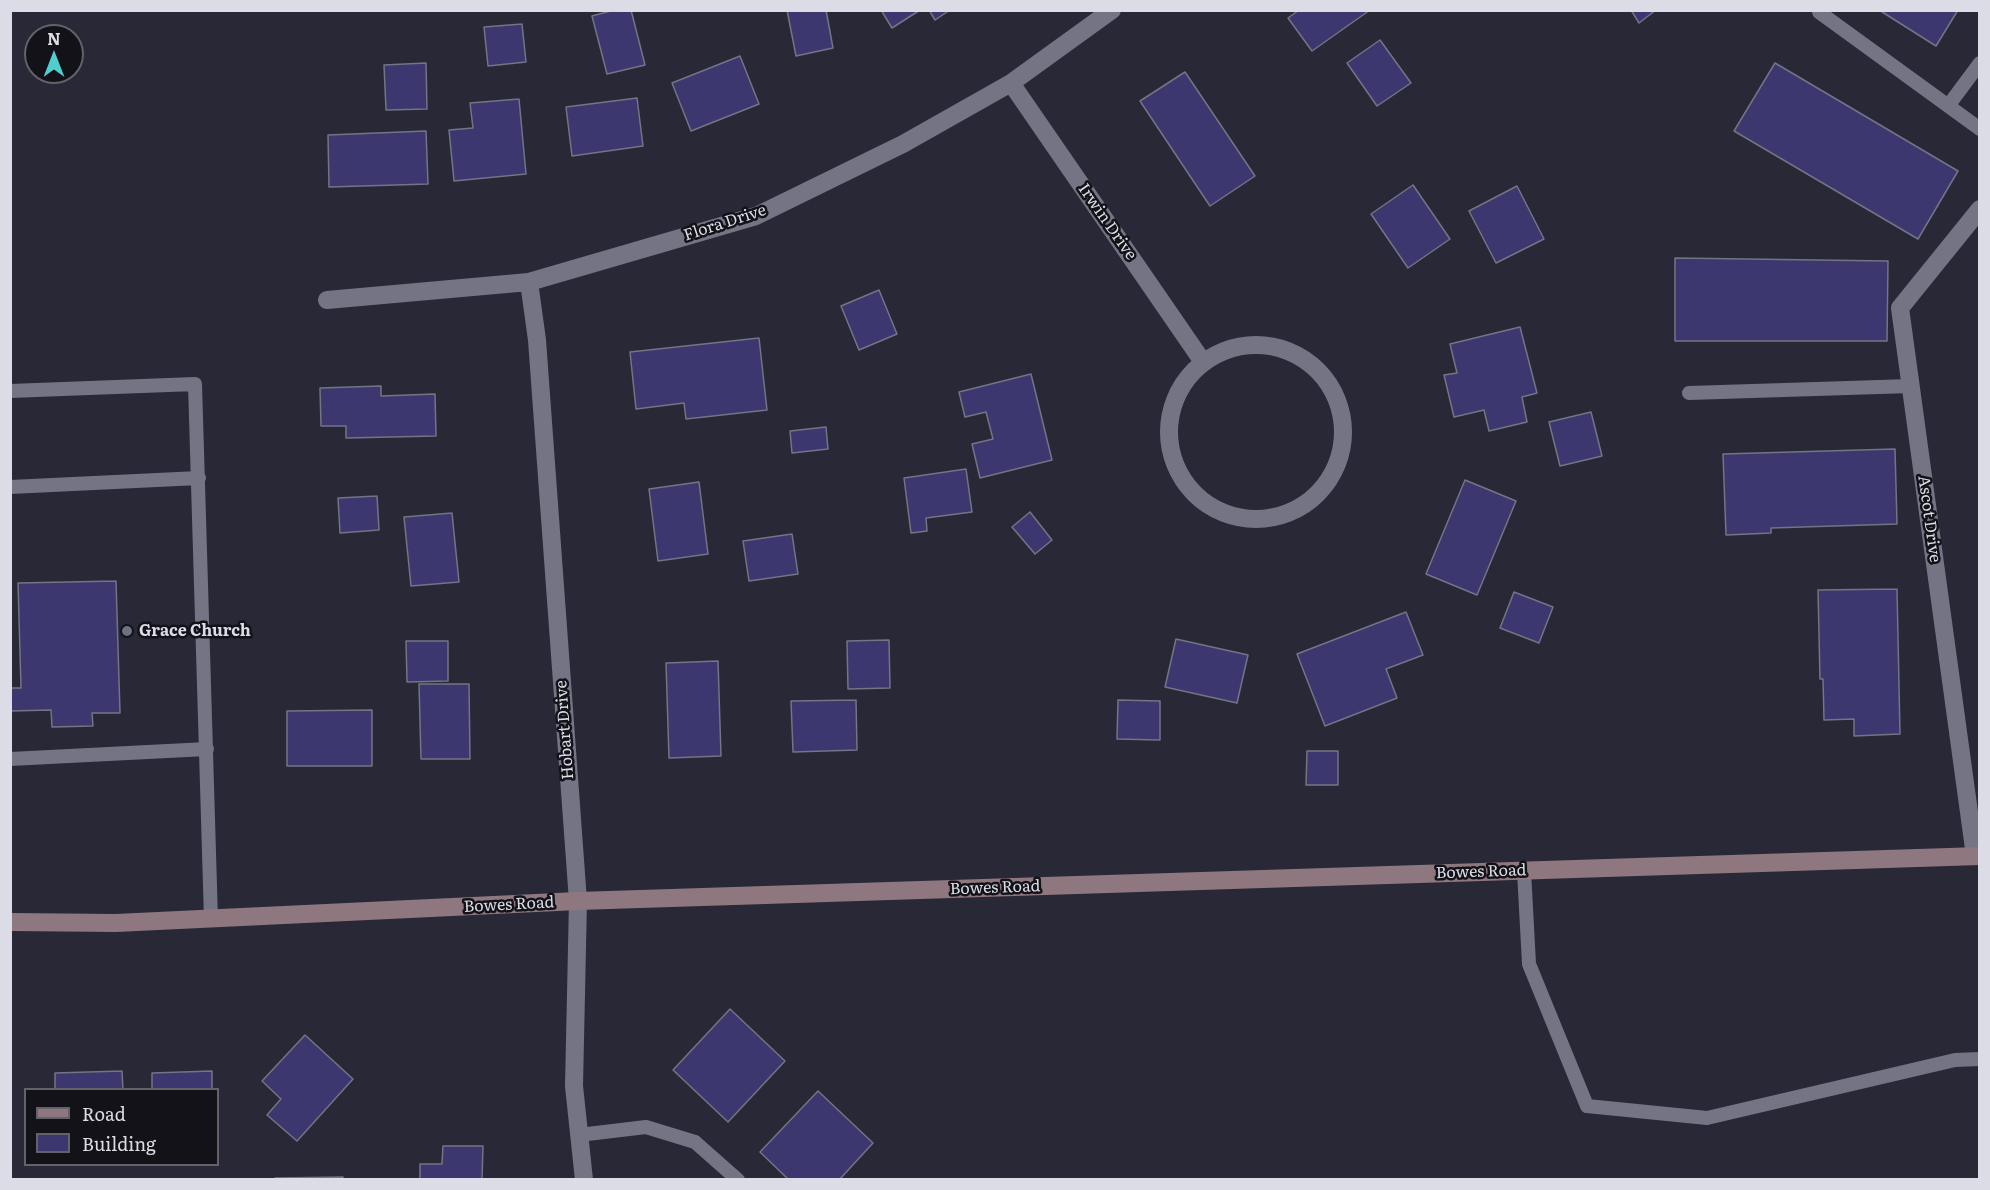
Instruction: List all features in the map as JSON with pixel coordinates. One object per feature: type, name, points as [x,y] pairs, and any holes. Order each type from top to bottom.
[{"type":"main road","name":"Bowes Road","points":[[10,922],[116,923],[578,901],[1977,856]]},
{"type":"street","name":"Flora Drive","points":[[327,300],[530,282],[756,216],[903,144],[1011,83],[1112,10]]},
{"type":"street","name":"Irwin Drive","points":[[1011,83],[1203,362]]},
{"type":"street","name":"Ascot Drive","points":[[1977,856],[1900,308],[1980,209]]},
{"type":"street","name":"Hobart Drive","points":[[530,282],[537,340],[578,901],[574,1086],[584,1179]]},
{"type":"street","points":[[1264,345],[1284,350],[1303,359],[1320,373],[1332,390],[1340,409],[1343,430],[1342,451],[1335,471],[1323,489],[1307,503],[1289,514],[1269,519],[1248,519],[1227,515],[1208,506],[1191,492],[1179,475],[1171,456],[1167,435],[1170,414],[1177,394],[1188,376],[1203,362],[1222,351],[1243,346],[1264,345]]},
{"type":"lane","points":[[1819,12],[1980,129]]},
{"type":"lane","points":[[1948,106],[1980,63]]},
{"type":"lane","points":[[10,391],[195,384],[211,919]]},
{"type":"lane","points":[[1689,393],[1911,386]]},
{"type":"lane","points":[[10,487],[199,478]]},
{"type":"lane","points":[[10,759],[207,748]]},
{"type":"lane","points":[[1524,871],[1529,964],[1587,1106],[1707,1118],[1955,1060],[1980,1059]]},
{"type":"lane","points":[[579,1135],[646,1128],[694,1142],[738,1179]]},
{"type":"building","points":[[614,10],[631,10],[645,65],[607,74],[592,16]]},
{"type":"building","points":[[787,10],[826,10],[833,48],[796,56]]},
{"type":"building","points":[[881,10],[920,10],[892,28]]},
{"type":"building","points":[[929,10],[950,10],[935,20]]},
{"type":"building","points":[[1299,10],[1370,10],[1312,51],[1288,18]]},
{"type":"building","points":[[1631,10],[1656,10],[1639,23]]},
{"type":"building","points":[[1879,10],[1958,10],[1936,46]]},
{"type":"building","points":[[522,24],[526,62],[488,66],[484,27]]},
{"type":"building","points":[[1380,40],[1411,83],[1377,106],[1347,63]]},
{"type":"building","points":[[740,56],[759,104],[691,131],[672,83]]},
{"type":"building","points":[[426,63],[427,109],[386,110],[384,65]]},
{"type":"building","points":[[1775,63],[1958,171],[1918,239],[1734,131]]},
{"type":"building","points":[[1185,72],[1255,176],[1210,206],[1140,101]]},
{"type":"building","points":[[637,98],[643,146],[572,156],[566,107]]},
{"type":"building","points":[[519,99],[526,174],[454,181],[449,130],[473,128],[470,103]]},
{"type":"building","points":[[426,131],[428,184],[329,187],[328,135]]},
{"type":"building","points":[[1413,185],[1450,239],[1408,268],[1371,214]]},
{"type":"building","points":[[1517,186],[1544,239],[1496,263],[1469,211]]},
{"type":"building","points":[[1675,258],[1888,261],[1887,341],[1675,341]]},
{"type":"building","points":[[879,290],[897,334],[859,350],[841,306]]},
{"type":"building","points":[[1520,327],[1537,393],[1522,397],[1527,422],[1489,431],[1484,410],[1454,417],[1444,375],[1457,373],[1450,344]]},
{"type":"building","points":[[759,338],[767,410],[686,419],[684,403],[636,409],[630,352]]},
{"type":"building","points":[[1031,374],[1052,460],[980,478],[972,444],[993,439],[986,412],[965,417],[959,392]]},
{"type":"building","points":[[381,386],[381,396],[435,394],[436,436],[346,438],[346,426],[321,426],[320,388]]},
{"type":"building","points":[[1591,412],[1602,456],[1560,466],[1549,422]]},
{"type":"building","points":[[826,427],[828,449],[792,453],[790,431]]},
{"type":"building","points":[[1895,449],[1897,524],[1771,528],[1771,533],[1726,535],[1723,454]]},
{"type":"building","points":[[966,469],[972,512],[926,518],[927,531],[911,533],[904,478]]},
{"type":"building","points":[[1465,480],[1516,501],[1477,595],[1426,574]]},
{"type":"building","points":[[699,482],[708,554],[658,561],[649,489]]},
{"type":"building","points":[[377,496],[379,530],[340,533],[338,498]]},
{"type":"building","points":[[1030,512],[1052,540],[1035,554],[1012,527]]},
{"type":"building","points":[[452,513],[459,582],[411,586],[404,517]]},
{"type":"building","points":[[792,534],[798,574],[749,581],[743,541]]},
{"type":"building","points":[[116,581],[120,713],[92,713],[93,726],[52,727],[51,710],[10,711],[10,688],[21,688],[18,583]]},
{"type":"building","points":[[1897,589],[1900,734],[1854,736],[1854,719],[1824,720],[1823,679],[1820,679],[1818,590]]},
{"type":"building","points":[[1514,592],[1553,607],[1539,643],[1500,628]]},
{"type":"building","points":[[1406,612],[1423,655],[1386,669],[1397,698],[1325,726],[1297,654]]},
{"type":"building","points":[[1176,639],[1248,655],[1237,703],[1165,687]]},
{"type":"building","points":[[889,640],[890,688],[848,689],[847,641]]},
{"type":"building","points":[[406,641],[448,641],[448,681],[407,682]]},
{"type":"building","points":[[718,661],[721,756],[669,758],[666,663]]},
{"type":"building","points":[[419,684],[469,684],[470,759],[421,759]]},
{"type":"building","points":[[856,700],[857,750],[793,752],[791,701]]},
{"type":"building","points":[[1118,700],[1160,701],[1160,740],[1117,739]]},
{"type":"building","points":[[372,710],[372,766],[287,766],[287,711]]},
{"type":"building","points":[[1307,751],[1338,751],[1338,785],[1306,785]]},
{"type":"building","points":[[730,1009],[785,1061],[728,1122],[673,1070]]},
{"type":"building","points":[[305,1035],[353,1079],[297,1141],[267,1115],[281,1099],[262,1081]]},
{"type":"building","points":[[122,1071],[123,1088],[55,1088],[55,1073]]},
{"type":"building","points":[[212,1071],[212,1088],[152,1088],[152,1073]]},
{"type":"building","points":[[818,1091],[873,1143],[839,1180],[789,1180],[760,1152]]},
{"type":"building","points":[[443,1146],[483,1146],[482,1180],[420,1180],[420,1164],[442,1164]]},
{"type":"building","points":[[343,1177],[343,1180],[275,1180],[275,1178]]},
{"type":"place","name":"Grace Church","points":[[127,631]]}]
